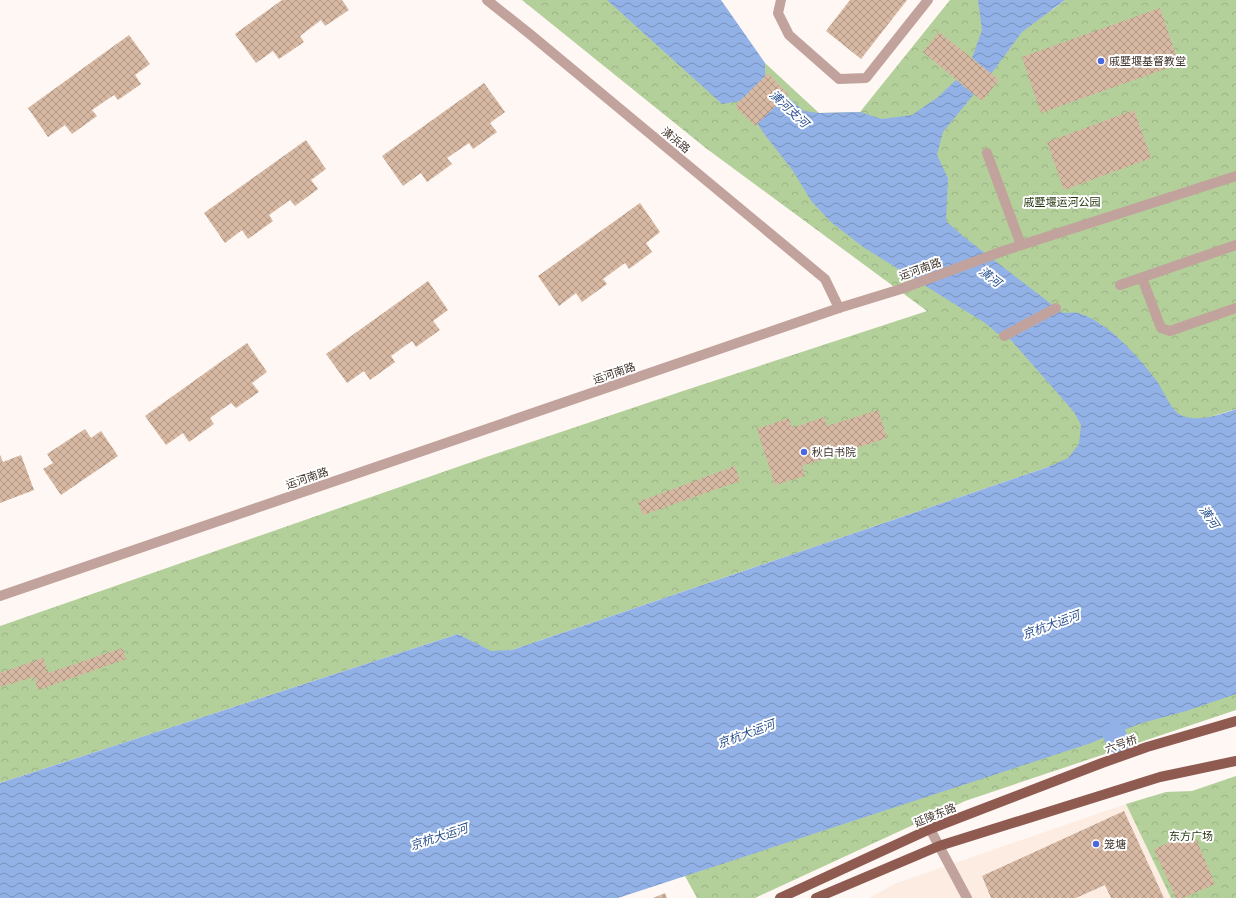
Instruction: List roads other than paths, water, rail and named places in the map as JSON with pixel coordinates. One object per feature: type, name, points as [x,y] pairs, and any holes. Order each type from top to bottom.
[{"type":"main road","name":"六号桥","points":[[1102,763],[1147,747],[1236,721]]},
{"type":"main road","points":[[816,898],[939,846],[1160,777],[1236,761]]},
{"type":"main road","name":"延陵东路","points":[[780,898],[930,829],[1102,763]]},
{"type":"street","name":"潢浜路","points":[[486,0],[537,40],[825,279],[839,308]]},
{"type":"street","points":[[781,0],[778,13],[789,35],[839,79],[866,78],[928,0]]},
{"type":"street","points":[[987,153],[1021,245]]},
{"type":"street","name":"运河南路","points":[[0,596],[839,308],[901,289],[1003,251],[1236,176]]},
{"type":"street","points":[[1120,285],[1236,245]]},
{"type":"street","points":[[1142,278],[1161,328],[1170,331],[1236,308]]},
{"type":"street","points":[[1004,336],[1056,308]]},
{"type":"street","points":[[930,829],[967,898]]},
{"type":"water","points":[[607,0],[721,0],[765,63],[765,77],[740,101],[722,104]]},
{"type":"water","points":[[978,0],[1065,0],[1022,32],[991,74],[972,58],[982,30]]},
{"type":"water","points":[[956,80],[974,94],[943,132],[937,155],[948,178],[946,221],[964,237],[1063,313],[1078,313],[1089,317],[1122,341],[1149,371],[1159,384],[1171,405],[1179,414],[1189,418],[1203,418],[1236,409],[1236,694],[1186,711],[1142,723],[1088,744],[618,898],[0,898],[0,783],[458,634],[491,651],[512,650],[1048,467],[1068,458],[1079,444],[1081,425],[1074,412],[1011,340],[997,333],[985,323],[863,247],[831,222],[812,202],[793,171],[757,123],[786,96],[804,111],[819,113],[860,112],[882,119],[912,115],[938,97]]},
{"type":"waterway","points":[[1114,734],[1118,742]]},
{"type":"place","name":"戚墅堰基督教堂","points":[[1101,61]]},
{"type":"place","name":"秋白书院","points":[[804,452]]},
{"type":"place","name":"笼塘","points":[[1096,844]]},
{"type":"water label","name":"潢河支河","points":[[789,109]]},
{"type":"water label","name":"潢河","points":[[990,277]]},
{"type":"water label","name":"潢河","points":[[1209,517]]},
{"type":"water label","name":"京杭大运河","points":[[1051,625]]},
{"type":"water label","name":"京杭大运河","points":[[746,734]]},
{"type":"water label","name":"京杭大运河","points":[[439,837]]},
{"type":"park label","name":"戚墅堰运河公园","points":[[1062,202]]},
{"type":"park label","name":"东方广场","points":[[1191,836]]}]
